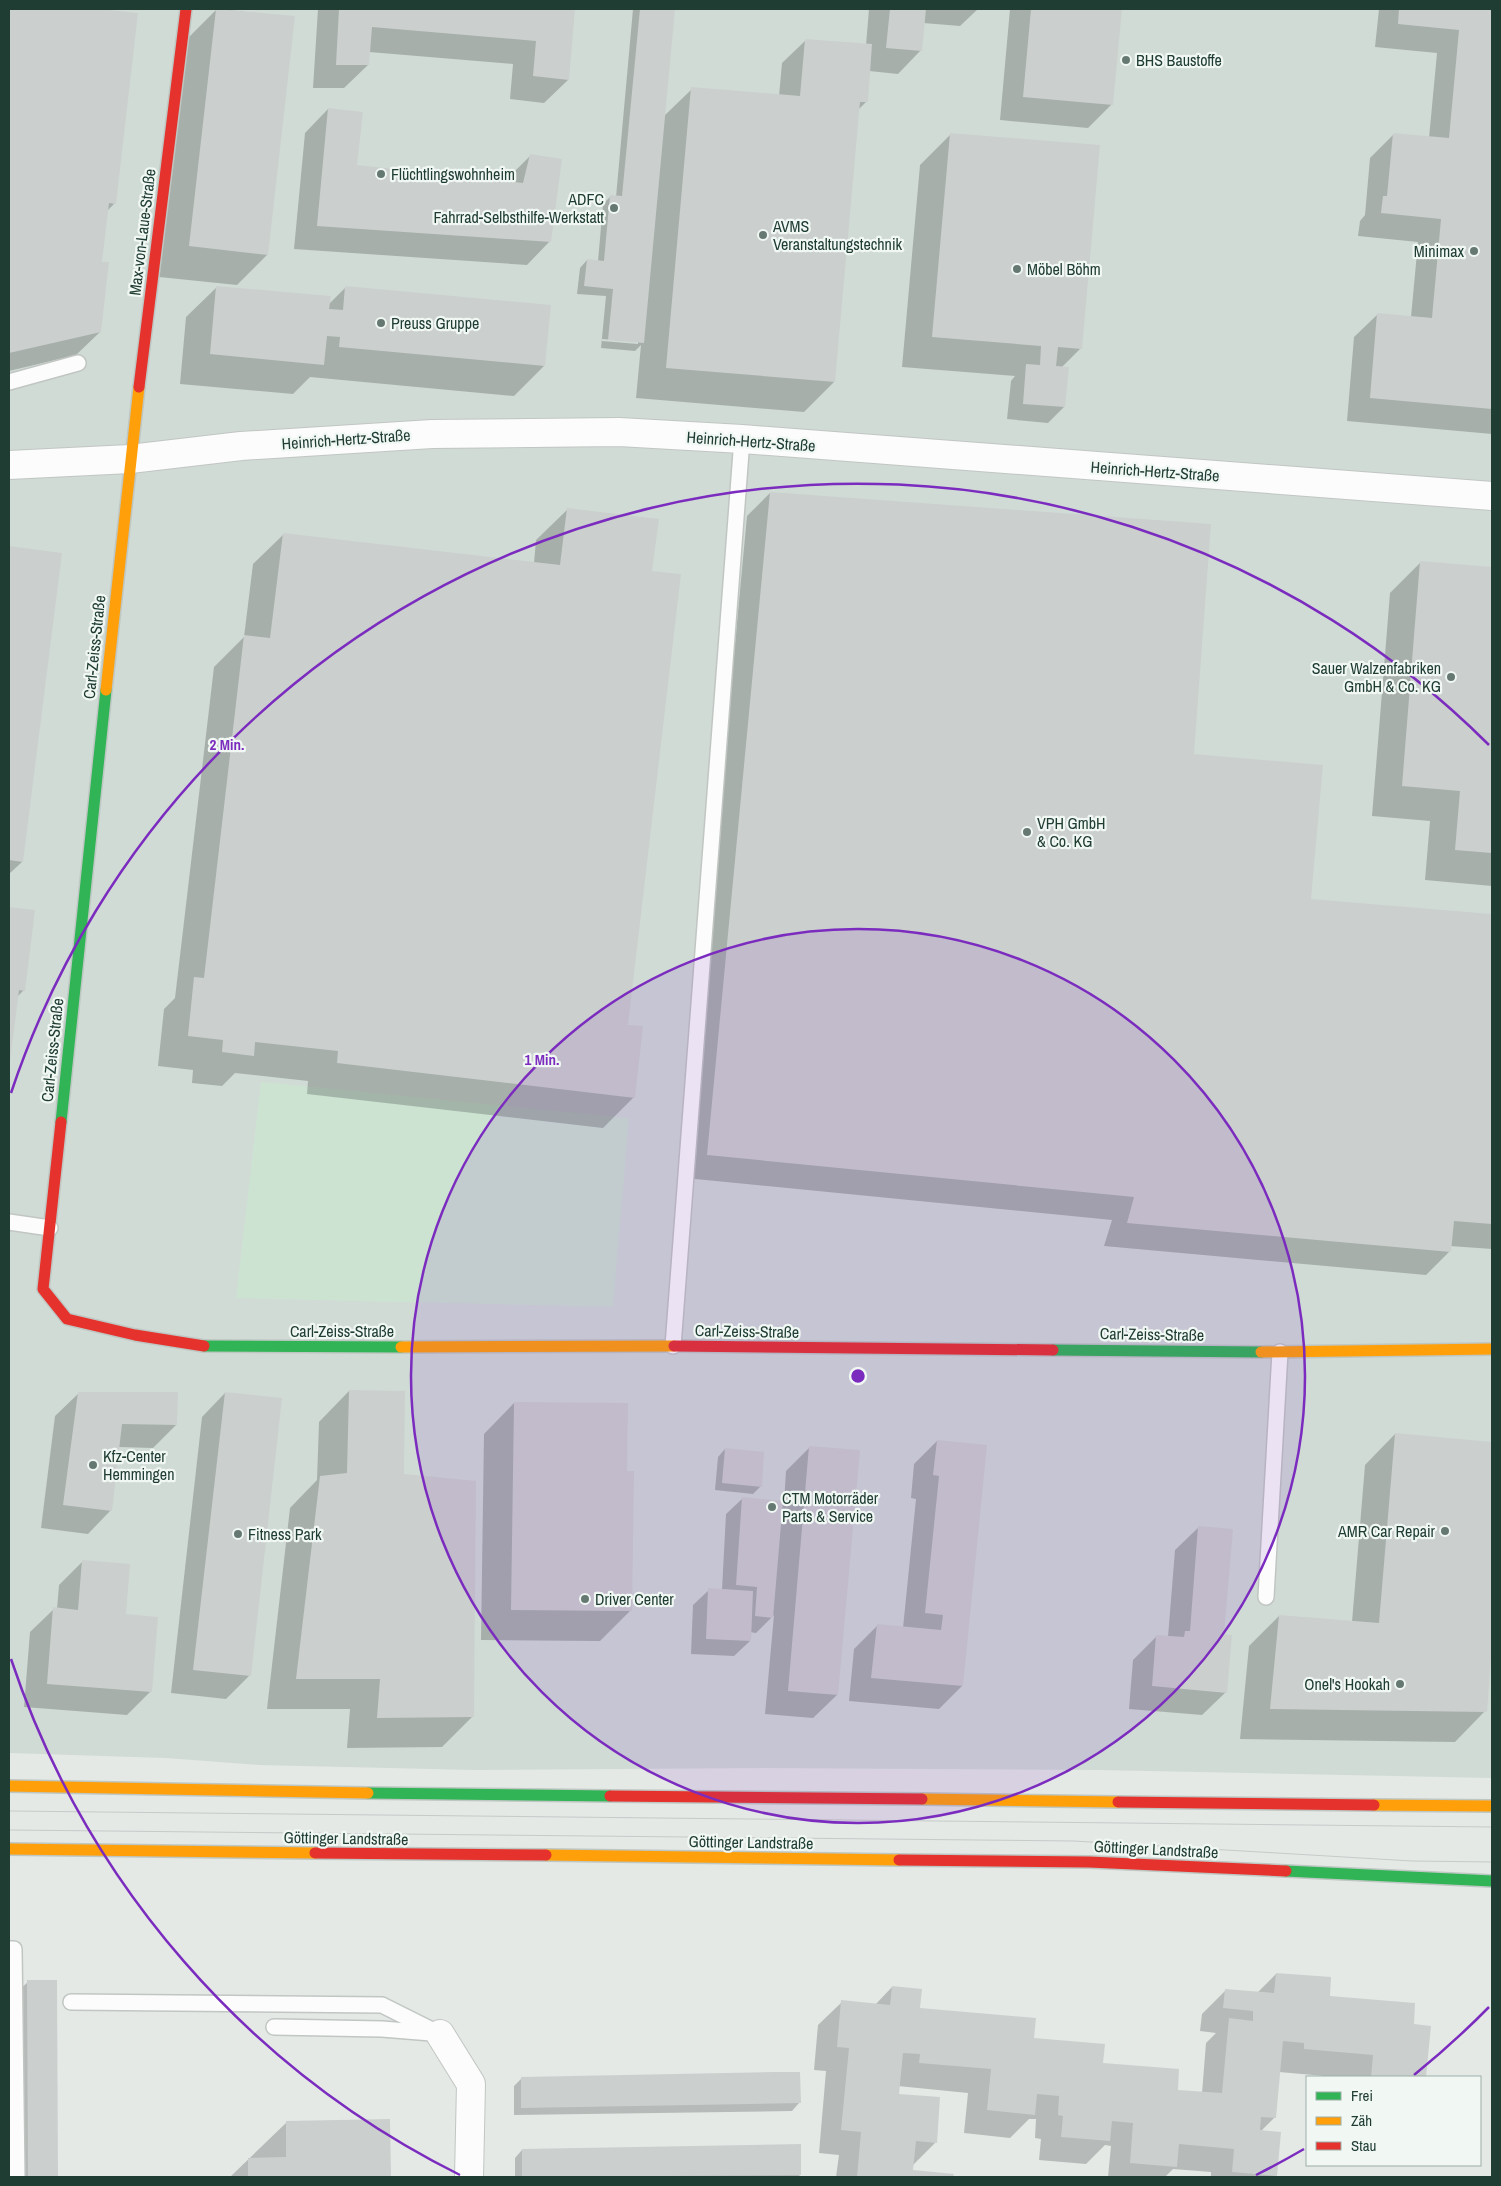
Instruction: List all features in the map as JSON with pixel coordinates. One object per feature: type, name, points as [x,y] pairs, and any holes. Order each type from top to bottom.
[{"type":"street","name":"Max-von-Laue-Straße","points":[[130,459],[186,9]]},
{"type":"street","name":"Heinrich-Hertz-Straße","points":[[9,465],[130,459],[241,446],[432,434],[619,432],[742,439],[1492,496]]},
{"type":"street","name":"Carl-Zeiss-Straße","points":[[130,459],[43,1289],[67,1319],[135,1335],[210,1347],[673,1346],[1280,1352],[1492,1349]]},
{"type":"street","points":[[9,1786],[200,1791],[1492,1806]]},
{"type":"street","name":"Göttinger Landstraße","points":[[9,1850],[1089,1862],[1492,1881]]},
{"type":"street","points":[[440,2034],[471,2084],[469,2177]]},
{"type":"lane","points":[[9,382],[78,363]]},
{"type":"lane","points":[[673,1346],[742,439]]},
{"type":"lane","points":[[9,1222],[50,1228]]},
{"type":"lane","points":[[1266,1598],[1280,1352]]},
{"type":"lane","points":[[9,1949],[14,1949],[17,2177]]},
{"type":"lane","points":[[71,2002],[382,2004],[440,2034]]},
{"type":"lane","points":[[274,2027],[382,2029],[440,2034]]},
{"type":"shaded area","points":[[9,9],[1492,9],[1492,1778],[1099,1770],[764,1768],[474,1770],[259,1765],[166,1758],[9,1753]]},
{"type":"green space","points":[[261,1082],[629,1118],[613,1307],[236,1298]]},
{"type":"building","points":[[9,9],[100,9],[138,13],[116,204],[109,203],[102,262],[109,262],[101,332],[9,353]]},
{"type":"building","points":[[216,9],[295,16],[268,255],[189,246]]},
{"type":"building","points":[[339,9],[575,9],[569,80],[533,76],[536,41],[372,27],[369,65],[336,65]]},
{"type":"building","points":[[640,9],[675,9],[644,343],[608,340],[613,289],[584,286],[587,259],[604,261],[610,195],[622,196]]},
{"type":"building","points":[[890,9],[926,9],[922,51],[886,48]]},
{"type":"building","points":[[1031,9],[1122,9],[1113,105],[1023,97]]},
{"type":"building","points":[[1399,9],[1492,9],[1492,409],[1370,398],[1377,313],[1432,318],[1441,219],[1381,213],[1383,196],[1387,196],[1393,133],[1449,138],[1459,30],[1398,24]]},
{"type":"building","name":"AVMS Veranstaltungstechnik","points":[[805,39],[872,44],[868,102],[860,102],[835,382],[666,368],[691,87],[800,96]]},
{"type":"building","name":"Flüchtlingswohnheim","points":[[328,108],[363,112],[357,165],[523,183],[530,154],[562,159],[551,242],[317,226]]},
{"type":"building","points":[[950,133],[1100,145],[1082,349],[1058,347],[1056,366],[1069,367],[1065,407],[1023,404],[1026,364],[1040,365],[1041,346],[932,337]]},
{"type":"building","name":"Preuss Gruppe","points":[[216,286],[331,296],[329,309],[343,310],[345,286],[551,305],[545,366],[339,347],[340,337],[327,336],[324,365],[210,354]]},
{"type":"building","name":"VPH GmbH & Co. KG","points":[[770,492],[1211,524],[1194,754],[1323,765],[1311,899],[1492,914],[1492,1224],[1454,1221],[1451,1252],[1127,1223],[1134,1197],[707,1155]]},
{"type":"building","points":[[567,508],[659,519],[652,571],[681,574],[628,1025],[643,1026],[635,1098],[337,1063],[338,1051],[255,1042],[254,1056],[222,1052],[223,1040],[188,1036],[194,977],[204,978],[244,635],[270,638],[283,533],[560,565]]},
{"type":"building","points":[[9,546],[62,553],[23,862],[9,860]]},
{"type":"building","name":"Sauer Walzenfabriken GmbH & Co. KG","points":[[1420,561],[1492,567],[1492,853],[1455,850],[1460,791],[1402,786]]},
{"type":"building","points":[[9,907],[35,910],[25,991],[19,990],[10,1062]]},
{"type":"building","points":[[349,1390],[405,1391],[404,1474],[476,1481],[474,1717],[377,1718],[380,1679],[296,1679],[320,1476],[347,1473]]},
{"type":"building","name":"Kfz-Center Hemmingen","points":[[78,1392],[178,1392],[177,1425],[122,1424],[112,1511],[63,1505]]},
{"type":"building","name":"Fitness Park","points":[[225,1392],[282,1398],[251,1676],[193,1670]]},
{"type":"building","points":[[514,1402],[628,1403],[627,1471],[634,1471],[632,1611],[511,1610]]},
{"type":"building","points":[[1395,1433],[1492,1442],[1492,1646],[1487,1712],[1270,1709],[1279,1615],[1379,1623]]},
{"type":"building","points":[[937,1440],[987,1445],[963,1686],[871,1678],[877,1624],[941,1630],[943,1615],[925,1613],[939,1476],[933,1475]]},
{"type":"building","points":[[809,1446],[860,1450],[838,1695],[788,1691]]},
{"type":"building","points":[[725,1448],[764,1452],[762,1487],[722,1483]]},
{"type":"building","points":[[742,1497],[783,1501],[773,1618],[755,1616],[757,1587],[736,1585]]},
{"type":"building","points":[[1198,1526],[1233,1529],[1224,1634],[1232,1635],[1227,1693],[1152,1686],[1156,1635],[1184,1637],[1185,1631],[1190,1631]]},
{"type":"building","points":[[82,1560],[130,1564],[126,1614],[158,1617],[152,1692],[47,1684],[53,1607],[78,1610]]},
{"type":"building","points":[[708,1588],[753,1591],[751,1641],[706,1639]]},
{"type":"building","points":[[1276,1973],[1331,1977],[1330,1996],[1415,2003],[1414,2024],[1431,2026],[1426,2076],[1371,2076],[1373,2055],[1304,2049],[1304,2043],[1283,2041],[1276,2118],[1261,2117],[1260,2130],[1281,2132],[1277,2176],[1232,2172],[1234,2149],[1179,2144],[1177,2167],[1130,2163],[1133,2123],[1112,2121],[1110,2141],[1061,2137],[1063,2116],[1058,2115],[1059,2096],[1037,2094],[1035,2115],[987,2110],[991,2069],[919,2063],[920,2054],[903,2053],[899,2094],[940,2097],[937,2143],[916,2141],[913,2170],[954,2174],[953,2177],[857,2177],[861,2132],[841,2130],[849,2048],[837,2047],[841,2000],[890,2005],[892,1986],[922,1989],[920,2008],[1036,2018],[1034,2038],[1105,2044],[1103,2063],[1179,2069],[1178,2090],[1222,2093],[1229,2018],[1253,2021],[1253,2011],[1223,2008],[1225,1989],[1274,1993]]},
{"type":"building","points":[[27,1980],[57,1980],[58,2177],[28,2177]]},
{"type":"building","points":[[800,2072],[801,2103],[521,2108],[521,2077]]},
{"type":"building","points":[[390,2119],[391,2177],[248,2177],[248,2158],[286,2157],[286,2121]]},
{"type":"building","points":[[801,2144],[801,2175],[522,2177],[522,2149]]},
{"type":"tram line","points":[[9,1811],[1492,1827]]},
{"type":"tram line","points":[[9,1830],[1074,1841],[1412,1861],[1492,1862]]},
{"type":"traffic: fast","points":[[61,1122],[106,690]]},
{"type":"traffic: fast","points":[[204,1346],[401,1347]]},
{"type":"traffic: fast","points":[[1053,1350],[1261,1352]]},
{"type":"traffic: fast","points":[[368,1793],[610,1796]]},
{"type":"traffic: fast","points":[[1286,1871],[1492,1881]]},
{"type":"traffic: slow","points":[[106,690],[139,387]]},
{"type":"traffic: slow","points":[[401,1347],[674,1346]]},
{"type":"traffic: slow","points":[[1261,1352],[1492,1349]]},
{"type":"traffic: slow","points":[[9,1786],[368,1793]]},
{"type":"traffic: slow","points":[[922,1799],[1118,1802]]},
{"type":"traffic: slow","points":[[1374,1805],[1492,1806]]},
{"type":"traffic: slow","points":[[9,1849],[315,1853]]},
{"type":"traffic: slow","points":[[546,1855],[899,1860]]},
{"type":"traffic: jam","points":[[139,387],[186,9]]},
{"type":"traffic: jam","points":[[61,1122],[43,1289],[67,1319],[135,1335],[204,1346]]},
{"type":"traffic: jam","points":[[674,1346],[1053,1350]]},
{"type":"traffic: jam","points":[[610,1796],[922,1799]]},
{"type":"traffic: jam","points":[[1118,1802],[1374,1805]]},
{"type":"traffic: jam","points":[[315,1853],[546,1855]]},
{"type":"traffic: jam","points":[[899,1860],[1089,1862],[1286,1871]]},
{"type":"place","name":"BHS Baustoffe","points":[[1126,60]]},
{"type":"place","name":"Flüchtlingswohnheim","points":[[381,174]]},
{"type":"place","name":"ADFC Fahrrad-Selbsthilfe-Werkstatt","points":[[614,208]]},
{"type":"place","name":"AVMS Veranstaltungstechnik","points":[[763,235]]},
{"type":"place","name":"Minimax","points":[[1474,251]]},
{"type":"place","name":"Möbel Böhm","points":[[1017,269]]},
{"type":"place","name":"Preuss Gruppe","points":[[381,323]]},
{"type":"place","name":"Sauer Walzenfabriken GmbH & Co. KG","points":[[1451,677]]},
{"type":"place","name":"VPH GmbH & Co. KG","points":[[1027,832]]},
{"type":"place","name":"Kfz-Center Hemmingen","points":[[93,1465]]},
{"type":"place","name":"CTM Motorräder Parts & Service","points":[[772,1507]]},
{"type":"place","name":"AMR Car Repair","points":[[1445,1531]]},
{"type":"place","name":"Fitness Park","points":[[238,1534]]},
{"type":"place","name":"Driver Center","points":[[585,1599]]},
{"type":"place","name":"Onel's Hookah","points":[[1400,1684]]}]
